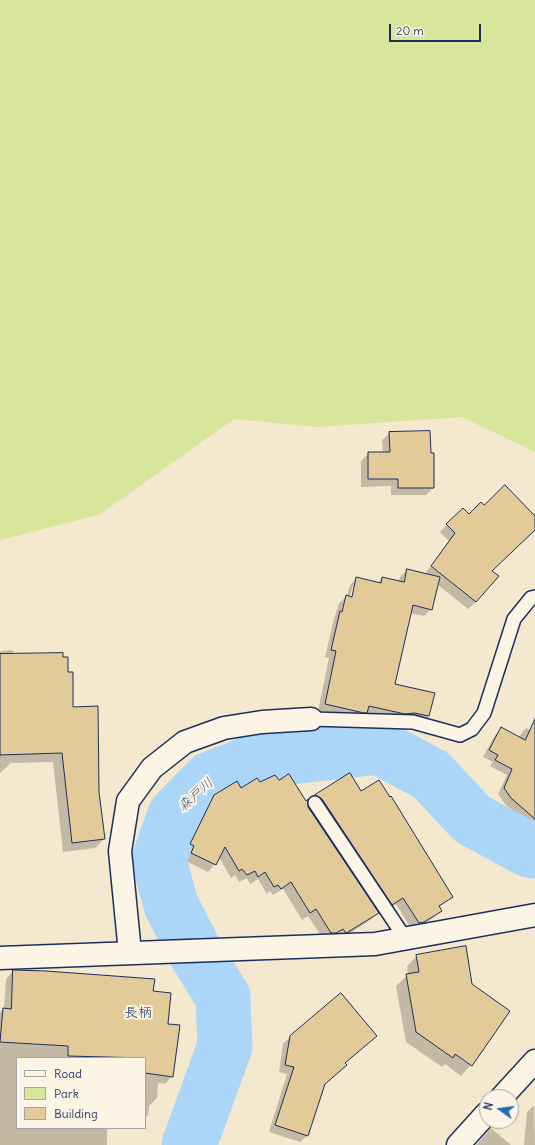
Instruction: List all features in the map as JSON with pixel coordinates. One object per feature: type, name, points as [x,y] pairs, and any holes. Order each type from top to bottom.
[{"type":"street","points":[[130,953],[120,851],[128,801],[152,768],[185,742],[224,728],[262,722],[310,718]]},
{"type":"street","points":[[0,958],[375,944],[535,915]]},
{"type":"street","points":[[509,1089],[535,1061]]},
{"type":"street","points":[[458,1145],[479,1122]]},
{"type":"lane","points":[[310,718],[413,722],[460,735],[472,729],[484,713],[514,620],[531,598],[535,597]]},
{"type":"lane","points":[[315,803],[405,938]]},
{"type":"green space","points":[[0,0],[535,0],[535,452],[462,417],[318,427],[234,419],[99,515],[0,540]]},
{"type":"building","points":[[430,431],[431,453],[434,453],[434,488],[398,488],[398,479],[368,479],[368,452],[390,452],[389,432]]},
{"type":"building","points":[[505,485],[535,516],[535,530],[492,571],[499,576],[476,602],[431,566],[455,533],[446,524],[463,508],[469,514],[481,502],[484,505]]},
{"type":"building","points":[[407,569],[440,577],[432,610],[413,605],[395,684],[435,693],[429,716],[414,713],[405,714],[369,706],[367,713],[364,713],[325,704],[336,651],[331,650],[340,611],[342,612],[346,595],[352,597],[356,577],[381,583],[382,577],[404,582]]},
{"type":"building","points":[[63,653],[63,657],[68,657],[68,672],[73,672],[73,707],[98,706],[99,792],[105,839],[72,843],[62,753],[0,755],[0,654]]},
{"type":"building","points":[[535,719],[535,819],[511,798],[504,788],[512,769],[495,760],[498,755],[489,750],[501,727],[525,740]]},
{"type":"building","points":[[350,773],[361,791],[379,780],[390,797],[391,796],[453,897],[439,906],[442,911],[424,922],[419,923],[403,898],[392,905],[322,799],[315,795]]},
{"type":"building","points":[[289,774],[306,801],[308,799],[308,807],[379,913],[346,933],[343,929],[336,933],[331,933],[316,909],[310,913],[291,882],[281,889],[278,885],[274,887],[265,872],[258,877],[255,871],[247,875],[242,869],[239,871],[225,847],[216,865],[191,853],[194,846],[190,844],[214,795],[237,781],[241,788],[257,778],[260,782],[275,775],[279,780]]},
{"type":"building","points":[[466,946],[472,984],[510,1011],[472,1066],[455,1054],[453,1058],[416,1032],[406,974],[419,972],[416,955]]},
{"type":"building","points":[[13,970],[155,979],[153,991],[171,993],[168,1024],[180,1025],[173,1077],[146,1073],[146,1057],[68,1056],[68,1046],[0,1042],[3,1008],[11,1009]]},
{"type":"building","points":[[341,993],[377,1036],[345,1063],[347,1065],[325,1084],[308,1136],[275,1125],[294,1067],[285,1065],[290,1036]]},
{"type":"waterway","name":"森戸川","points":[[189,1145],[225,1046],[223,997],[194,950],[171,905],[159,860],[175,815],[210,779],[256,761],[379,747],[431,775],[472,819],[529,850],[535,851]]},
{"type":"district","name":"長柄","points":[[138,1013]]}]
